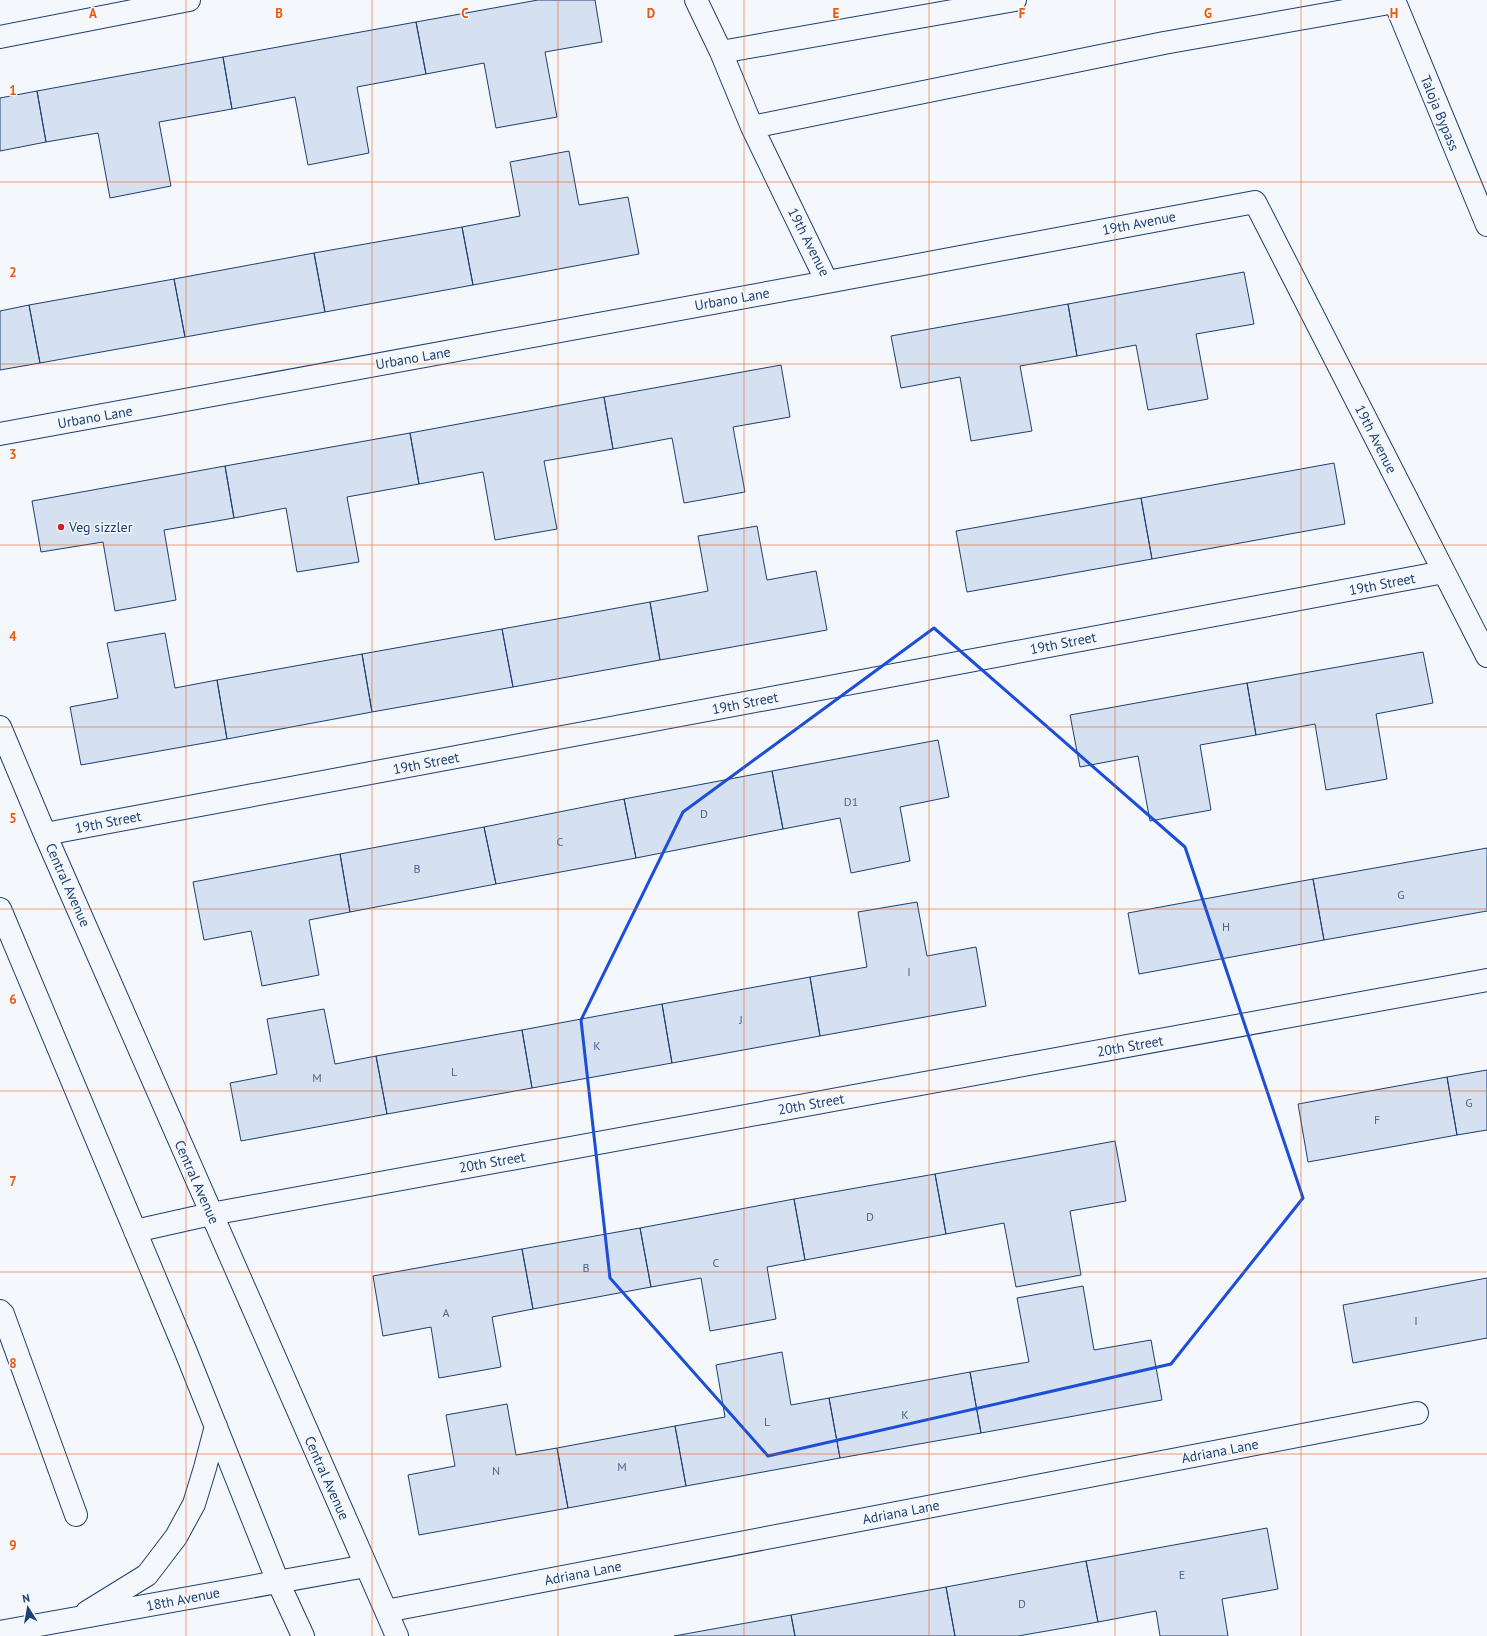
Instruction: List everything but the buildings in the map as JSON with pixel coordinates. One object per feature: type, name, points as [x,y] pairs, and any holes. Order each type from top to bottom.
[{"type":"street","points":[[0,37],[189,0]]},
{"type":"street","name":"19th Avenue","points":[[696,0],[721,52],[752,127],[827,282],[1255,202],[1487,656]]},
{"type":"street","points":[[721,52],[1015,0]]},
{"type":"street","points":[[752,127],[1164,43],[1394,1]]},
{"type":"street","name":"Taloja Bypass","points":[[1394,1],[1487,225]]},
{"type":"street","name":"Urbano Lane","points":[[0,434],[827,282]]},
{"type":"street","name":"19th Street","points":[[45,834],[1444,572]]},
{"type":"street","name":"Central Avenue","points":[[0,727],[45,834],[397,1636]]},
{"type":"street","points":[[0,909],[216,1426],[278,1582],[303,1636]]},
{"type":"street","name":"20th Street","points":[[135,1231],[212,1214],[1487,980]]},
{"type":"street","points":[[0,1311],[3,1314],[76,1516]]},
{"type":"street","name":"Adriana Lane","points":[[386,1611],[1417,1413]]},
{"type":"street","points":[[74,1620],[147,1576],[176,1537],[194,1504],[216,1426]]},
{"type":"street","name":"18th Avenue","points":[[0,1632],[74,1620],[366,1566]]},
{"type":"highlighted area","points":[[934,628],[1185,847],[1303,1198],[1171,1364],[768,1456],[610,1278],[581,1020],[683,812]]},
{"type":"place","name":"Veg sizzler","points":[[61,527]]}]
